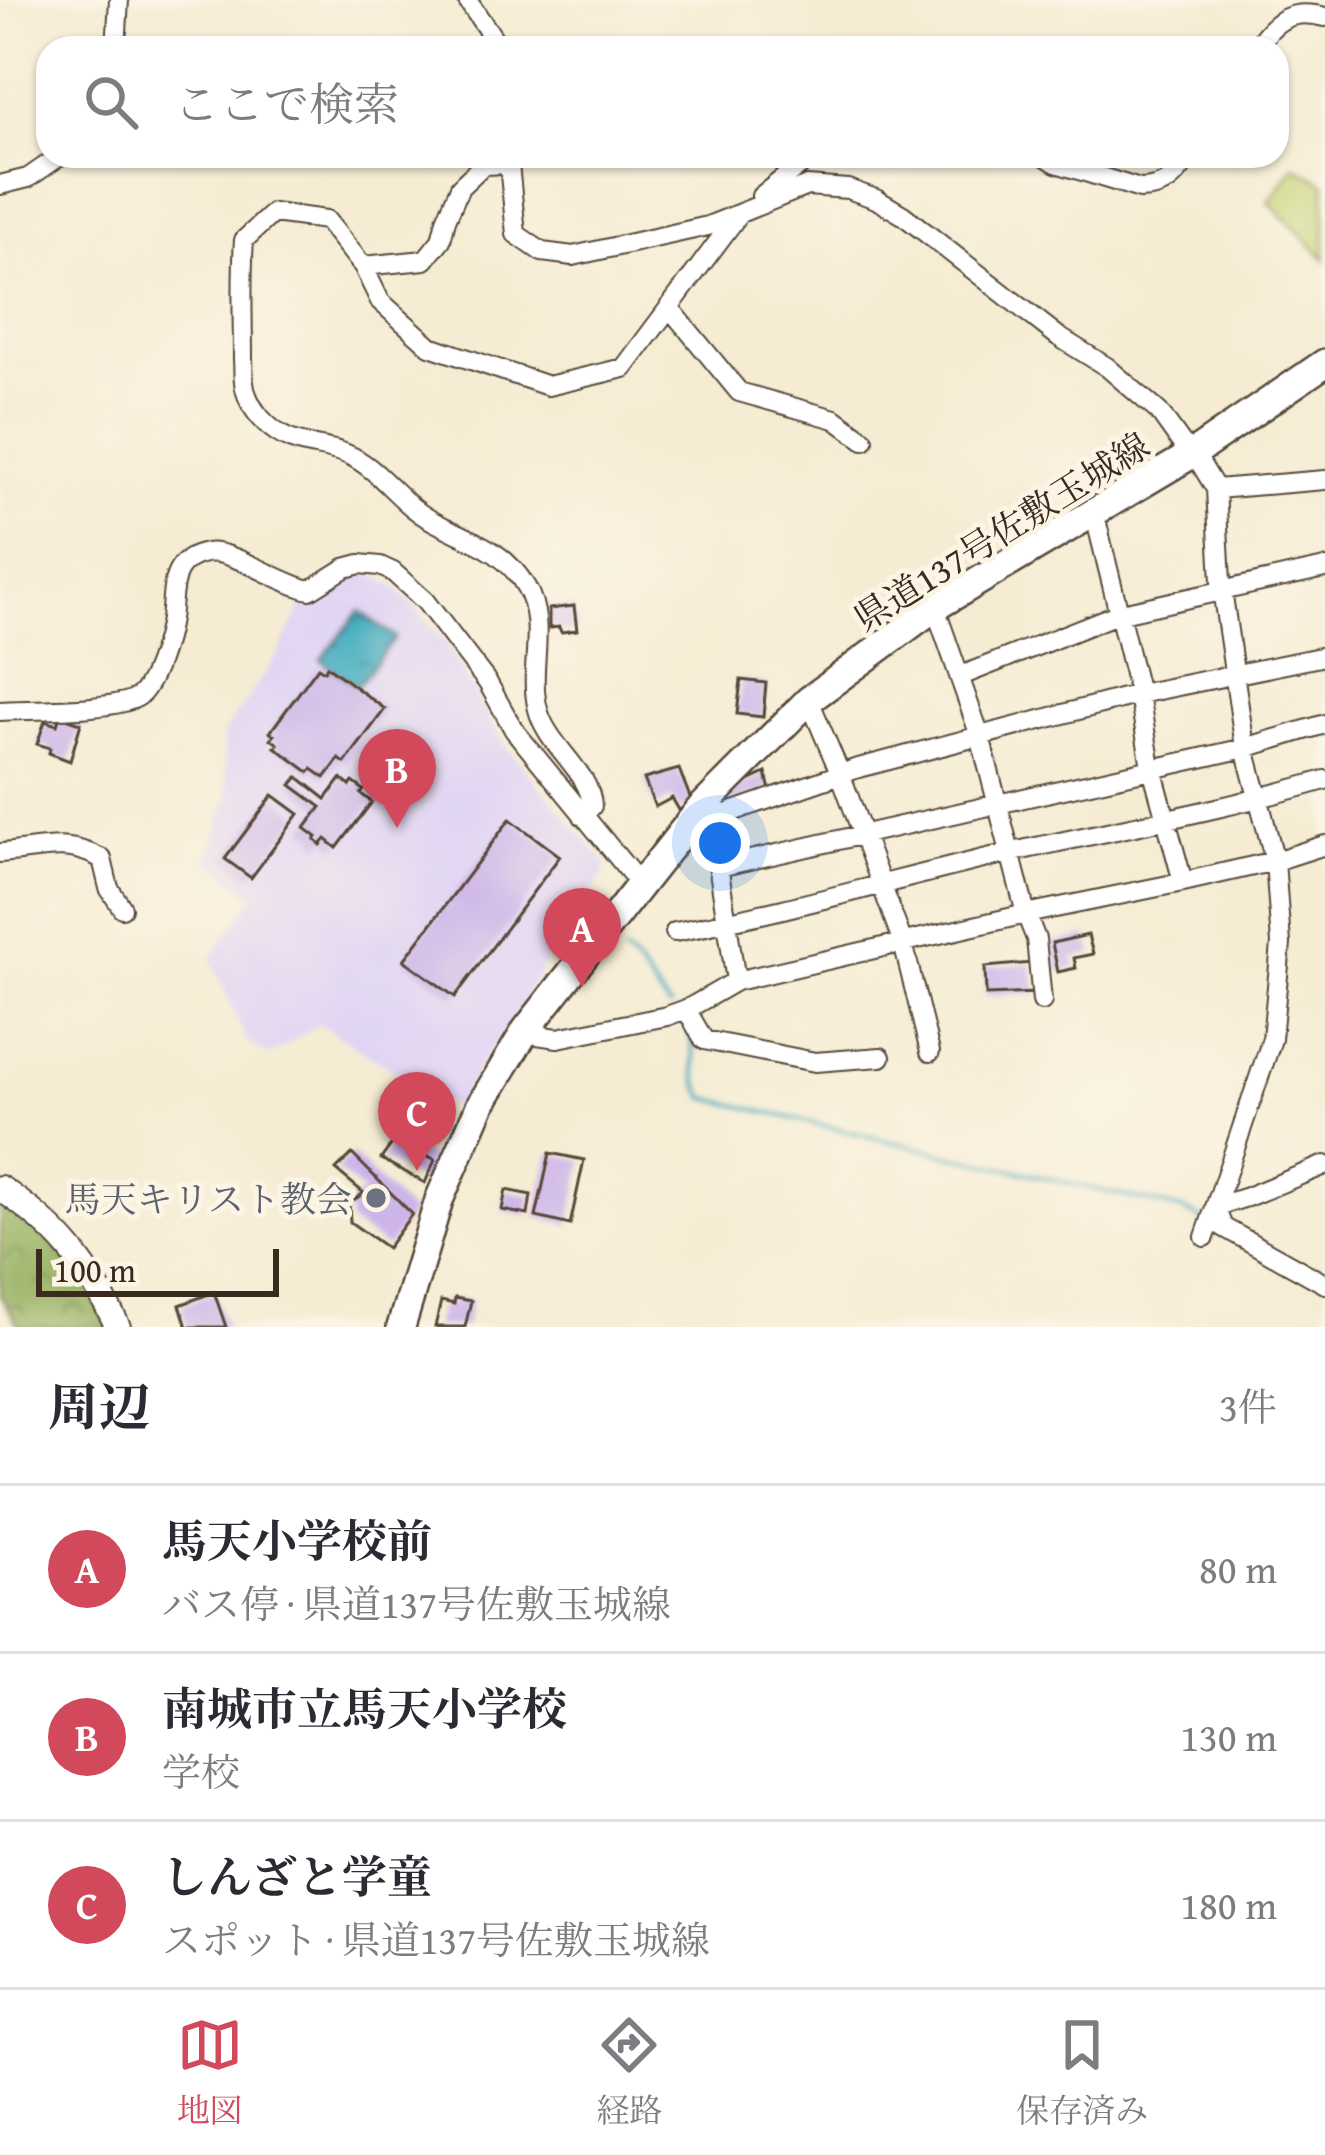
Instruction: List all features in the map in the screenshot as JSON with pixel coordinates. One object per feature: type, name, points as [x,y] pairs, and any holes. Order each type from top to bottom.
[{"type":"main road","name":"県道137号佐敷玉城線","points":[[401,1327],[428,1232],[480,1106],[526,1030],[700,809],[809,700],[935,607],[1194,453],[1325,364]]},
{"type":"street","points":[[117,36],[119,0]]},
{"type":"street","points":[[467,0],[492,36]]},
{"type":"street","points":[[1265,36],[1274,24],[1290,16],[1325,17]]},
{"type":"street","points":[[0,184],[28,178],[43,168]]},
{"type":"street","points":[[363,266],[425,260],[441,240],[460,187],[480,168]]},
{"type":"street","points":[[511,168],[516,234],[542,252],[573,256],[708,226],[807,186],[848,189],[876,199],[940,241],[1059,337],[1107,367],[1159,412],[1194,453],[1216,489],[1234,674],[1245,748],[1275,861],[1281,944],[1271,1039],[1205,1237]]},
{"type":"street","points":[[583,816],[592,806],[586,783],[553,743],[536,703],[536,613],[530,592],[511,565],[495,550],[425,518],[350,455],[290,440],[257,414],[246,394],[240,296],[244,240],[273,213],[326,220],[363,266],[380,301],[430,346],[548,386],[624,368],[742,211],[797,168]]},
{"type":"street","points":[[1072,168],[1140,189],[1170,182],[1181,168]]},
{"type":"street","points":[[669,307],[739,392],[835,419],[863,440]]},
{"type":"street","points":[[1216,489],[1325,480]]},
{"type":"street","points":[[1094,512],[1152,769],[1183,882]]},
{"type":"street","points":[[0,711],[100,706],[141,695],[163,650],[174,577],[185,562],[207,552],[226,555],[290,586],[310,590],[345,568],[380,566],[425,601],[488,682],[514,730],[639,883]]},
{"type":"street","points":[[961,676],[1117,614],[1325,568]]},
{"type":"street","points":[[935,607],[980,736],[1036,940],[1042,1001]]},
{"type":"street","points":[[736,981],[718,867],[700,809],[726,814],[840,773],[1138,694],[1325,656]]},
{"type":"street","points":[[809,700],[903,943],[930,1052]]},
{"type":"street","points":[[718,867],[1245,748],[1325,724]]},
{"type":"street","points":[[675,932],[1259,800],[1325,780]]},
{"type":"street","points":[[526,1030],[557,1038],[667,1016],[736,981],[1275,861],[1325,845]]},
{"type":"street","points":[[0,853],[52,846],[93,854],[102,859],[109,887],[122,908]]},
{"type":"street","points":[[686,1009],[704,1040],[815,1062],[881,1057]]},
{"type":"street","points":[[1215,1207],[1325,1165]]},
{"type":"street","points":[[0,1188],[72,1247],[118,1327]]},
{"type":"street","points":[[1215,1207],[1223,1227],[1325,1284]]},
{"type":"shaded area","points":[[349,574],[373,574],[393,585],[419,611],[448,645],[504,744],[606,863],[603,876],[575,916],[582,923],[550,954],[457,1110],[320,1024],[269,1056],[247,1042],[211,958],[254,896],[207,861],[228,795],[222,735],[279,653],[305,598],[329,591]]},
{"type":"green space","points":[[1294,166],[1325,183],[1325,259],[1269,202]]},
{"type":"green space","points":[[0,1200],[77,1269],[109,1327],[20,1327],[0,1295]]},
{"type":"water","points":[[360,611],[395,638],[357,686],[321,660]]},
{"type":"building","points":[[574,606],[577,630],[549,628],[549,609]]},
{"type":"building","points":[[327,666],[385,709],[345,763],[339,759],[325,778],[275,747],[278,744],[270,732],[318,667],[324,671]]},
{"type":"building","points":[[741,680],[766,683],[763,717],[737,714]]},
{"type":"building","points":[[60,716],[81,723],[70,761],[37,744],[45,721],[57,725]]},
{"type":"building","points":[[679,769],[693,805],[679,810],[672,798],[655,807],[644,779]]},
{"type":"building","points":[[766,773],[770,791],[727,805],[729,796],[742,784]]},
{"type":"building","points":[[298,777],[326,799],[341,779],[350,786],[353,782],[372,802],[337,848],[326,839],[321,845],[305,828],[321,807],[291,785]]},
{"type":"building","points":[[273,795],[299,814],[251,878],[225,859]]},
{"type":"building","points":[[510,819],[560,856],[455,997],[404,960]]},
{"type":"building","points":[[1088,935],[1093,954],[1074,958],[1076,968],[1058,972],[1052,943]]},
{"type":"building","points":[[1032,963],[1037,993],[986,995],[985,967]]},
{"type":"building","points":[[396,1138],[435,1160],[425,1183],[381,1159]]},
{"type":"building","points":[[550,1153],[584,1160],[570,1225],[536,1217]]},
{"type":"building","name":"馬天キリスト教会","points":[[352,1154],[412,1214],[387,1248],[350,1222],[349,1203],[364,1193],[336,1170]]},
{"type":"building","points":[[506,1190],[531,1195],[528,1215],[502,1210]]},
{"type":"building","points":[[214,1292],[226,1327],[187,1327],[180,1305]]},
{"type":"building","points":[[455,1298],[471,1301],[465,1327],[435,1327],[441,1301],[454,1304]]},
{"type":"waterway","points":[[625,954],[670,1007]]},
{"type":"waterway","points":[[689,1032],[698,1082],[706,1098],[1184,1210],[1203,1220]]},
{"type":"place","name":"南城市立馬天小学校","points":[[397,828]]},
{"type":"place","name":"馬天小学校前","points":[[582,987]]},
{"type":"place","name":"しんざと学童","points":[[417,1171]]},
{"type":"place","name":"馬天キリスト教会","points":[[376,1198]]}]
